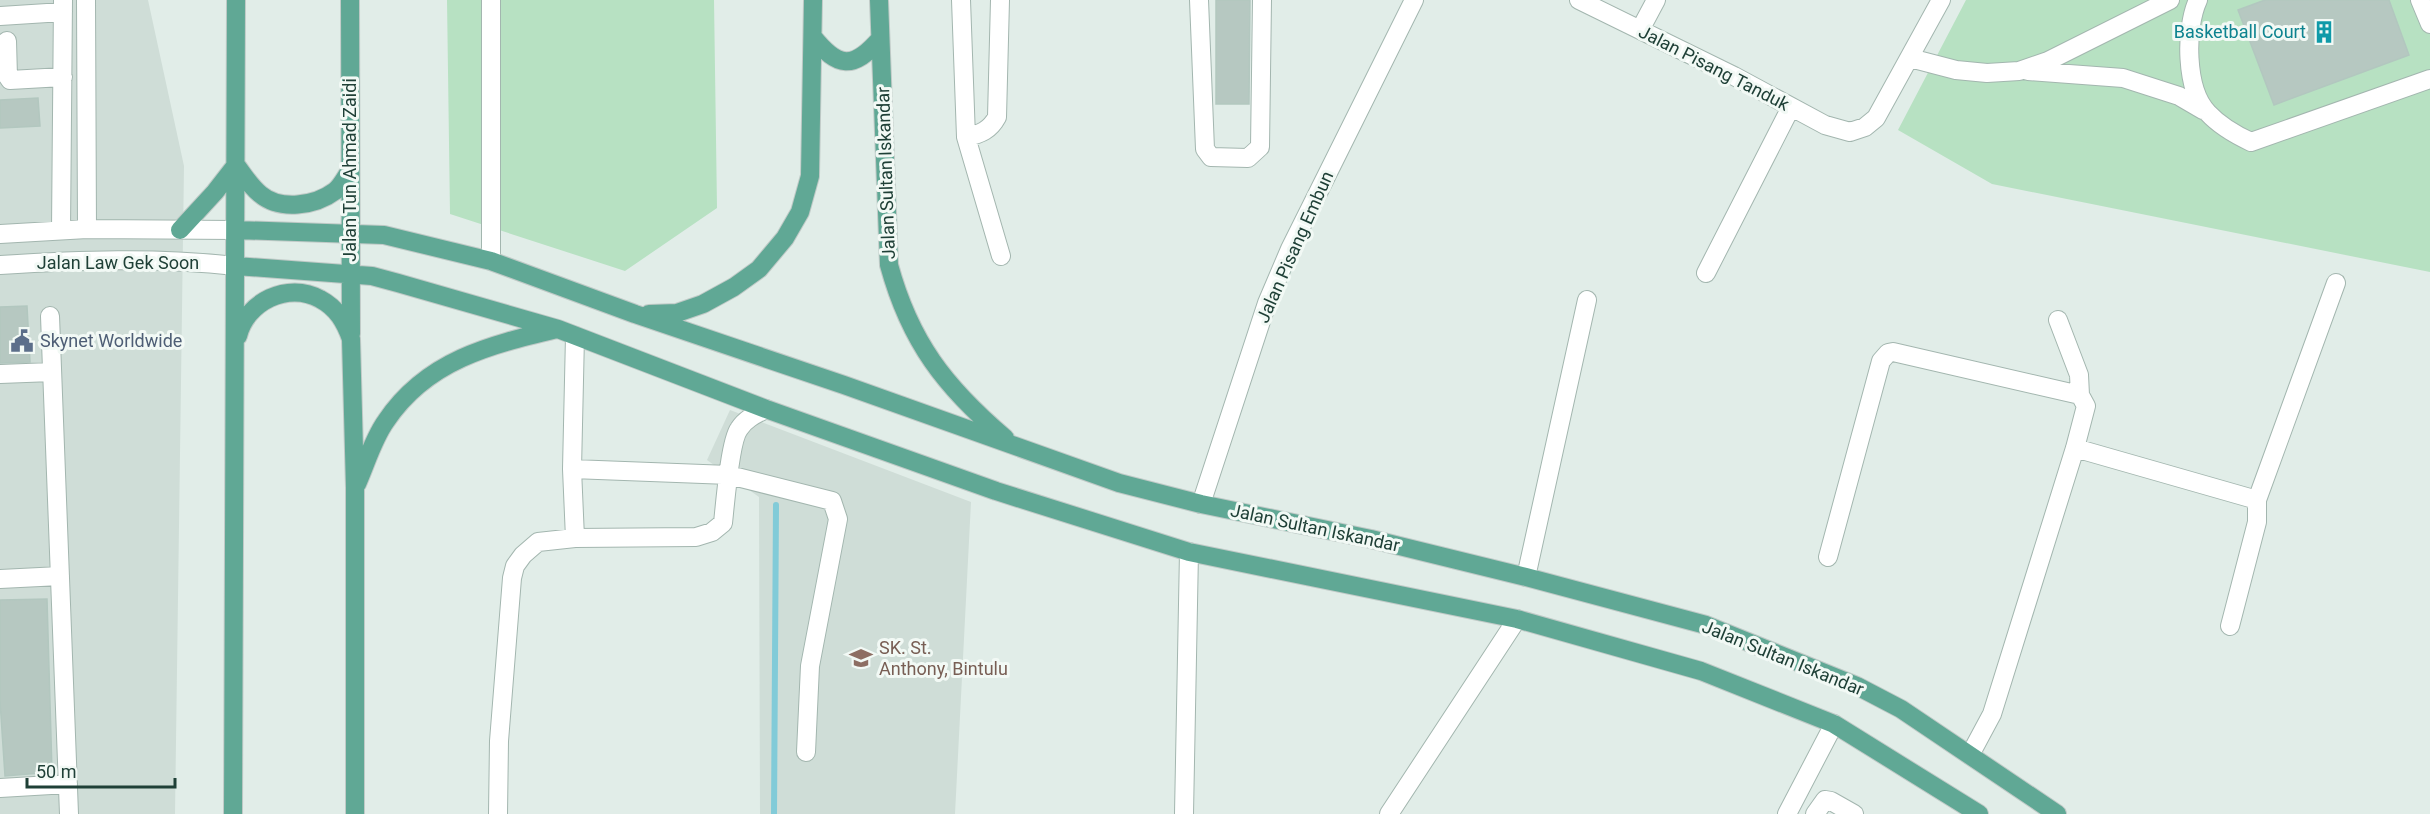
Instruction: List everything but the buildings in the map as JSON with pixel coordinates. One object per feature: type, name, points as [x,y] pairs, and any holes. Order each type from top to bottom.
[{"type":"main road","points":[[233,814],[236,0]]},
{"type":"main road","name":"Jalan Tun Ahmad Zaidi","points":[[350,0],[351,339],[355,488],[355,814]]},
{"type":"main road","points":[[635,314],[677,313],[703,304],[759,269],[785,238],[800,212],[810,176],[813,0]]},
{"type":"main road","name":"Jalan Sultan Iskandar","points":[[879,0],[889,265],[898,300],[922,346],[950,386],[972,410],[1015,447],[1119,483],[1201,504],[1371,539],[1706,625],[1857,686],[1900,709],[2057,814]]},
{"type":"main road","points":[[813,37],[828,56],[851,61],[867,55],[880,39]]},
{"type":"main road","points":[[236,165],[261,195],[286,204],[307,203],[322,198],[335,190],[350,172]]},
{"type":"main road","points":[[180,230],[236,165]]},
{"type":"main road","points":[[236,230],[384,235],[491,261],[635,314],[844,384],[1015,447]]},
{"type":"main road","points":[[236,266],[372,276],[567,333],[766,409],[996,490],[1189,552],[1517,619],[1701,671],[1834,724],[1979,814]]},
{"type":"main road","points":[[236,346],[240,327],[250,311],[266,300],[284,293],[303,293],[320,298],[334,309],[345,323],[351,339]]},
{"type":"main road","points":[[355,488],[385,421],[412,390],[442,366],[474,351],[567,333]]},
{"type":"street","points":[[491,0],[491,261]]},
{"type":"street","points":[[960,0],[966,137],[1001,256]]},
{"type":"street","points":[[966,137],[979,135],[991,127],[997,117],[1000,0]]},
{"type":"street","points":[[1199,0],[1205,149],[1211,157],[1248,158],[1260,147],[1262,0]]},
{"type":"street","name":"Jalan Pisang Embun","points":[[1201,504],[1267,303],[1290,249],[1414,0]]},
{"type":"street","name":"Jalan Pisang Tanduk","points":[[1579,0],[1734,76],[1825,125],[1850,132],[1865,128],[1876,118],[1910,58]]},
{"type":"street","points":[[1640,30],[1656,0]]},
{"type":"street","points":[[1941,0],[1910,58],[1956,70],[1988,73],[2019,71],[2123,78],[2179,96],[2207,113],[2234,134],[2251,142],[2430,79]]},
{"type":"street","points":[[2019,71],[2048,61],[2170,0]]},
{"type":"street","points":[[2198,0],[2189,40],[2190,66],[2196,97],[2207,113]]},
{"type":"street","points":[[2420,0],[2430,24]]},
{"type":"street","points":[[0,15],[31,7],[63,10],[75,21],[82,20],[86,8]]},
{"type":"street","points":[[86,8],[87,229]]},
{"type":"street","points":[[61,230],[63,10]]},
{"type":"street","points":[[7,41],[10,80],[63,77]]},
{"type":"street","points":[[1706,273],[1791,107]]},
{"type":"street","name":"Jalan Law Gek Soon","points":[[0,234],[87,229],[236,230]]},
{"type":"street","name":"Jalan Law Gek Soon","points":[[0,265],[69,261],[178,260],[236,266]]},
{"type":"street","points":[[2230,626],[2257,522],[2257,500],[2336,283]]},
{"type":"street","points":[[1526,577],[1587,300]]},
{"type":"street","points":[[50,316],[69,814]]},
{"type":"street","points":[[1970,755],[1992,714],[2086,406],[2080,395],[2079,375],[2058,320]]},
{"type":"street","points":[[567,333],[575,538]]},
{"type":"street","points":[[1828,557],[1881,361],[1888,353],[1893,352],[2080,395]]},
{"type":"street","points":[[0,374],[52,372]]},
{"type":"street","points":[[498,814],[499,741],[512,578],[515,566],[523,555],[538,542],[575,538],[696,537],[712,532],[723,523],[738,430],[748,419],[766,409]]},
{"type":"street","points":[[2075,447],[2257,500]]},
{"type":"street","points":[[572,469],[729,475],[832,501],[837,509],[838,519],[810,666],[806,752]]},
{"type":"street","points":[[1184,814],[1189,552]]},
{"type":"street","points":[[0,579],[60,576]]},
{"type":"street","points":[[1389,814],[1517,619]]},
{"type":"street","points":[[1787,814],[1834,724]]},
{"type":"street","points":[[1815,763],[1820,807],[1831,801],[1854,814]]},
{"type":"street","points":[[0,788],[68,784]]},
{"type":"shaded area","points":[[0,0],[148,0],[184,166],[175,814],[0,814]]},
{"type":"shaded area","name":"SK. St. Anthony, Bintulu","points":[[730,410],[971,502],[955,814],[760,814],[759,497],[707,460]]},
{"type":"green space","points":[[447,0],[714,0],[717,208],[625,271],[450,214]]},
{"type":"green space","points":[[1966,0],[2430,0],[2430,272],[1992,184],[1898,130]]},
{"type":"waterway","points":[[774,814],[776,505]]},
{"type":"place","name":"Basketball Court","points":[[2324,32]]},
{"type":"place","name":"Skynet Worldwide","points":[[22,341]]},
{"type":"place","name":"SK. St. Anthony, Bintulu","points":[[861,658]]}]
